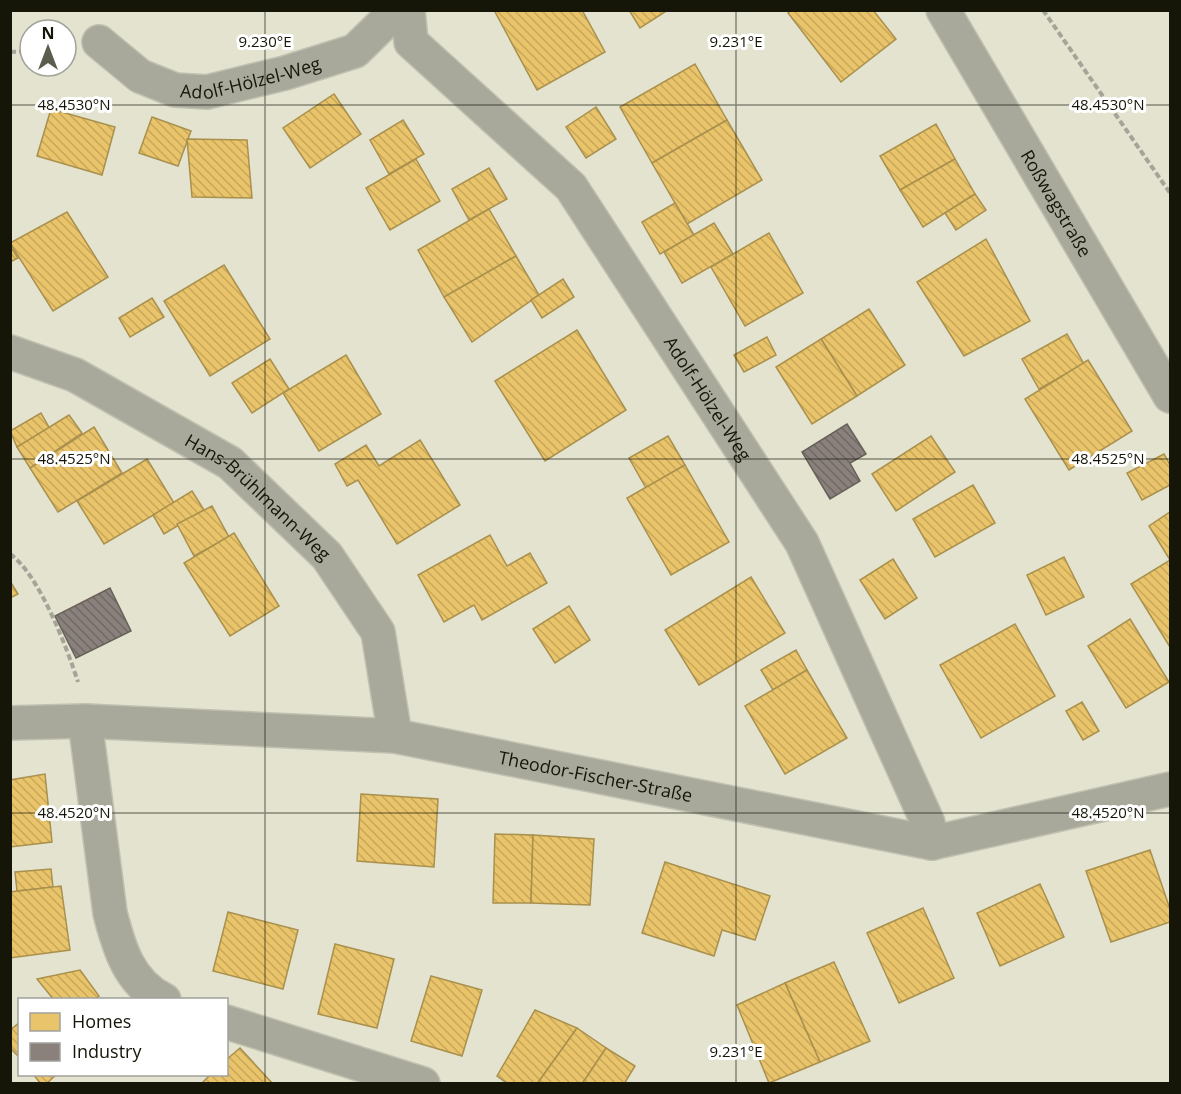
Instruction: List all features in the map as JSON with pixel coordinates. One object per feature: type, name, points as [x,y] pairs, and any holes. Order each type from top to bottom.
[{"type":"street","name":"Adolf-Hölzel-Weg","points":[[99,42],[140,76],[175,90],[207,92],[285,73],[356,51],[397,10]]},
{"type":"street","name":"Adolf-Hölzel-Weg","points":[[408,10],[411,42],[571,187],[801,543],[928,823],[932,843]]},
{"type":"street","name":"Roßwagstraße","points":[[943,10],[1170,396]]},
{"type":"street","name":"Hans-Brühlmann-Weg","points":[[10,352],[75,375],[230,463],[327,556],[378,632],[394,736]]},
{"type":"street","name":"Theodor-Fischer-Straße","points":[[10,723],[85,721],[394,736],[932,843],[1170,789]]},
{"type":"street","points":[[85,721],[111,913],[118,944],[133,976],[163,998]]},
{"type":"street","points":[[228,1023],[423,1083]]},
{"type":"path","points":[[1043,10],[1170,193]]},
{"type":"path","points":[[10,554],[29,573],[51,614],[82,694],[85,721]]},
{"type":"building: Homes","points":[[494,10],[582,10],[605,52],[537,90]]},
{"type":"building: Homes","points":[[629,10],[668,10],[640,28]]},
{"type":"building: Homes","points":[[792,10],[873,10],[896,39],[841,82],[788,13]]},
{"type":"building: Homes","points":[[695,64],[727,120],[652,163],[620,107]]},
{"type":"building: Homes","points":[[334,94],[361,134],[310,168],[283,128]]},
{"type":"building: Homes","points":[[596,107],[616,139],[586,158],[566,127]]},
{"type":"building: Homes","points":[[51,109],[115,127],[102,175],[37,156]]},
{"type":"building: Homes","points":[[152,117],[191,131],[178,166],[139,153]]},
{"type":"building: Homes","points":[[403,120],[424,154],[389,174],[370,140]]},
{"type":"building: Homes","points":[[727,120],[762,180],[687,224],[652,163]]},
{"type":"building: Homes","points":[[936,124],[955,159],[900,190],[880,156]]},
{"type":"building: Homes","points":[[187,139],[247,140],[252,198],[192,197]]},
{"type":"building: Homes","points":[[416,159],[440,201],[390,230],[366,188]]},
{"type":"building: Homes","points":[[955,159],[975,194],[923,227],[900,190]]},
{"type":"building: Homes","points":[[489,168],[507,199],[469,220],[452,189]]},
{"type":"building: Homes","points":[[975,194],[986,210],[956,230],[945,213]]},
{"type":"building: Homes","points":[[675,203],[694,235],[660,254],[642,222]]},
{"type":"building: Homes","points":[[489,209],[516,256],[444,297],[418,250]]},
{"type":"building: Homes","points":[[67,212],[108,277],[53,311],[10,243]]},
{"type":"building: Homes","points":[[714,223],[733,254],[682,283],[664,252]]},
{"type":"building: Homes","points":[[769,233],[803,293],[745,326],[711,267]]},
{"type":"building: Homes","points":[[986,239],[1030,321],[964,356],[917,282]]},
{"type":"building: Homes","points":[[10,246],[18,258],[10,262]]},
{"type":"building: Homes","points":[[516,256],[539,295],[472,342],[444,297]]},
{"type":"building: Homes","points":[[224,265],[270,339],[210,376],[164,301]]},
{"type":"building: Homes","points":[[563,279],[574,297],[542,318],[531,300]]},
{"type":"building: Homes","points":[[152,298],[164,317],[130,337],[119,318]]},
{"type":"building: Homes","points":[[869,309],[905,365],[857,396],[821,339]]},
{"type":"building: Homes","points":[[577,330],[626,410],[545,461],[495,381]]},
{"type":"building: Homes","points":[[1067,334],[1084,364],[1039,389],[1022,359]]},
{"type":"building: Homes","points":[[767,337],[776,355],[744,372],[734,355]]},
{"type":"building: Homes","points":[[821,339],[857,396],[812,424],[776,367]]},
{"type":"building: Homes","points":[[346,355],[381,414],[319,451],[283,393]]},
{"type":"building: Homes","points":[[270,359],[289,389],[252,413],[232,383]]},
{"type":"building: Homes","points":[[1088,360],[1132,431],[1069,470],[1025,399]]},
{"type":"building: Homes","points":[[41,413],[50,429],[17,447],[10,431]]},
{"type":"building: Homes","points":[[69,415],[82,433],[30,468],[17,447]]},
{"type":"building: Homes","points":[[94,427],[122,473],[58,512],[30,468]]},
{"type":"building: Homes","points":[[668,436],[685,465],[646,488],[629,458]]},
{"type":"building: Homes","points":[[931,436],[955,472],[896,511],[872,474]]},
{"type":"building: Homes","points":[[420,440],[460,505],[397,544],[358,480],[347,486],[335,464],[366,445],[379,466]]},
{"type":"building: Homes","points":[[1164,454],[1170,465],[1170,485],[1142,500],[1127,473]]},
{"type":"building: Homes","points":[[147,459],[174,503],[104,544],[77,501]]},
{"type":"building: Homes","points":[[685,465],[729,542],[671,575],[627,498]]},
{"type":"building: Homes","points":[[973,485],[995,523],[935,557],[913,519]]},
{"type":"building: Homes","points":[[192,491],[204,510],[164,534],[153,515]]},
{"type":"building: Homes","points":[[212,506],[229,537],[194,556],[177,524]]},
{"type":"building: Homes","points":[[1170,512],[1170,560],[1149,526]]},
{"type":"building: Homes","points":[[234,533],[279,606],[230,636],[184,563]]},
{"type":"building: Homes","points":[[490,535],[507,566],[530,553],[547,583],[482,620],[474,605],[444,622],[418,575]]},
{"type":"building: Homes","points":[[1064,557],[1084,597],[1046,615],[1027,575]]},
{"type":"building: Homes","points":[[893,559],[917,598],[885,619],[860,580]]},
{"type":"building: Homes","points":[[1170,560],[1170,647],[1131,584]]},
{"type":"building: Homes","points":[[751,577],[785,633],[699,685],[665,630]]},
{"type":"building: Homes","points":[[10,581],[18,594],[10,598]]},
{"type":"building: Homes","points":[[569,606],[590,640],[555,663],[533,629]]},
{"type":"building: Homes","points":[[1130,619],[1169,682],[1126,708],[1088,646]]},
{"type":"building: Homes","points":[[1015,624],[1055,696],[981,738],[940,665]]},
{"type":"building: Homes","points":[[796,650],[807,670],[773,690],[761,670]]},
{"type":"building: Homes","points":[[807,670],[847,738],[785,774],[745,706]]},
{"type":"building: Homes","points":[[1082,702],[1099,731],[1083,740],[1066,711]]},
{"type":"building: Homes","points":[[45,774],[52,842],[10,847],[10,780]]},
{"type":"building: Homes","points":[[361,794],[438,799],[434,867],[357,861]]},
{"type":"building: Homes","points":[[495,834],[533,835],[531,903],[493,903]]},
{"type":"building: Homes","points":[[533,835],[594,839],[590,905],[531,903]]},
{"type":"building: Homes","points":[[1150,850],[1170,909],[1170,922],[1111,942],[1086,871]]},
{"type":"building: Homes","points":[[665,862],[770,896],[755,940],[722,930],[714,956],[642,933]]},
{"type":"building: Homes","points":[[51,869],[53,887],[17,891],[15,872]]},
{"type":"building: Homes","points":[[1040,884],[1064,937],[1000,966],[977,913]]},
{"type":"building: Homes","points":[[61,886],[70,950],[10,958],[10,892]]},
{"type":"building: Homes","points":[[923,908],[954,978],[899,1003],[867,933]]},
{"type":"building: Homes","points":[[228,912],[298,930],[283,989],[213,971]]},
{"type":"building: Homes","points":[[335,944],[394,959],[377,1028],[318,1014]]},
{"type":"building: Homes","points":[[834,962],[870,1041],[820,1062],[785,983]]},
{"type":"building: Homes","points":[[80,970],[99,996],[96,998],[52,998],[37,979]]},
{"type":"building: Homes","points":[[431,976],[482,990],[462,1056],[411,1041]]},
{"type":"building: Homes","points":[[785,983],[820,1062],[769,1083],[737,1005]]},
{"type":"building: Homes","points":[[535,1010],[577,1028],[537,1084],[508,1084],[497,1076]]},
{"type":"building: Homes","points":[[18,1024],[18,1056],[10,1048],[10,1030]]},
{"type":"building: Homes","points":[[577,1028],[606,1048],[582,1084],[537,1084]]},
{"type":"building: Homes","points":[[240,1048],[273,1084],[201,1084],[209,1076],[228,1076],[228,1058]]},
{"type":"building: Homes","points":[[606,1048],[635,1066],[624,1084],[582,1084]]},
{"type":"building: Homes","points":[[35,1076],[55,1076],[46,1084],[41,1084]]},
{"type":"building: Industry","points":[[847,424],[866,454],[850,463],[860,481],[830,499],[802,452]]},
{"type":"building: Industry","points":[[110,588],[131,631],[76,658],[55,616]]}]
